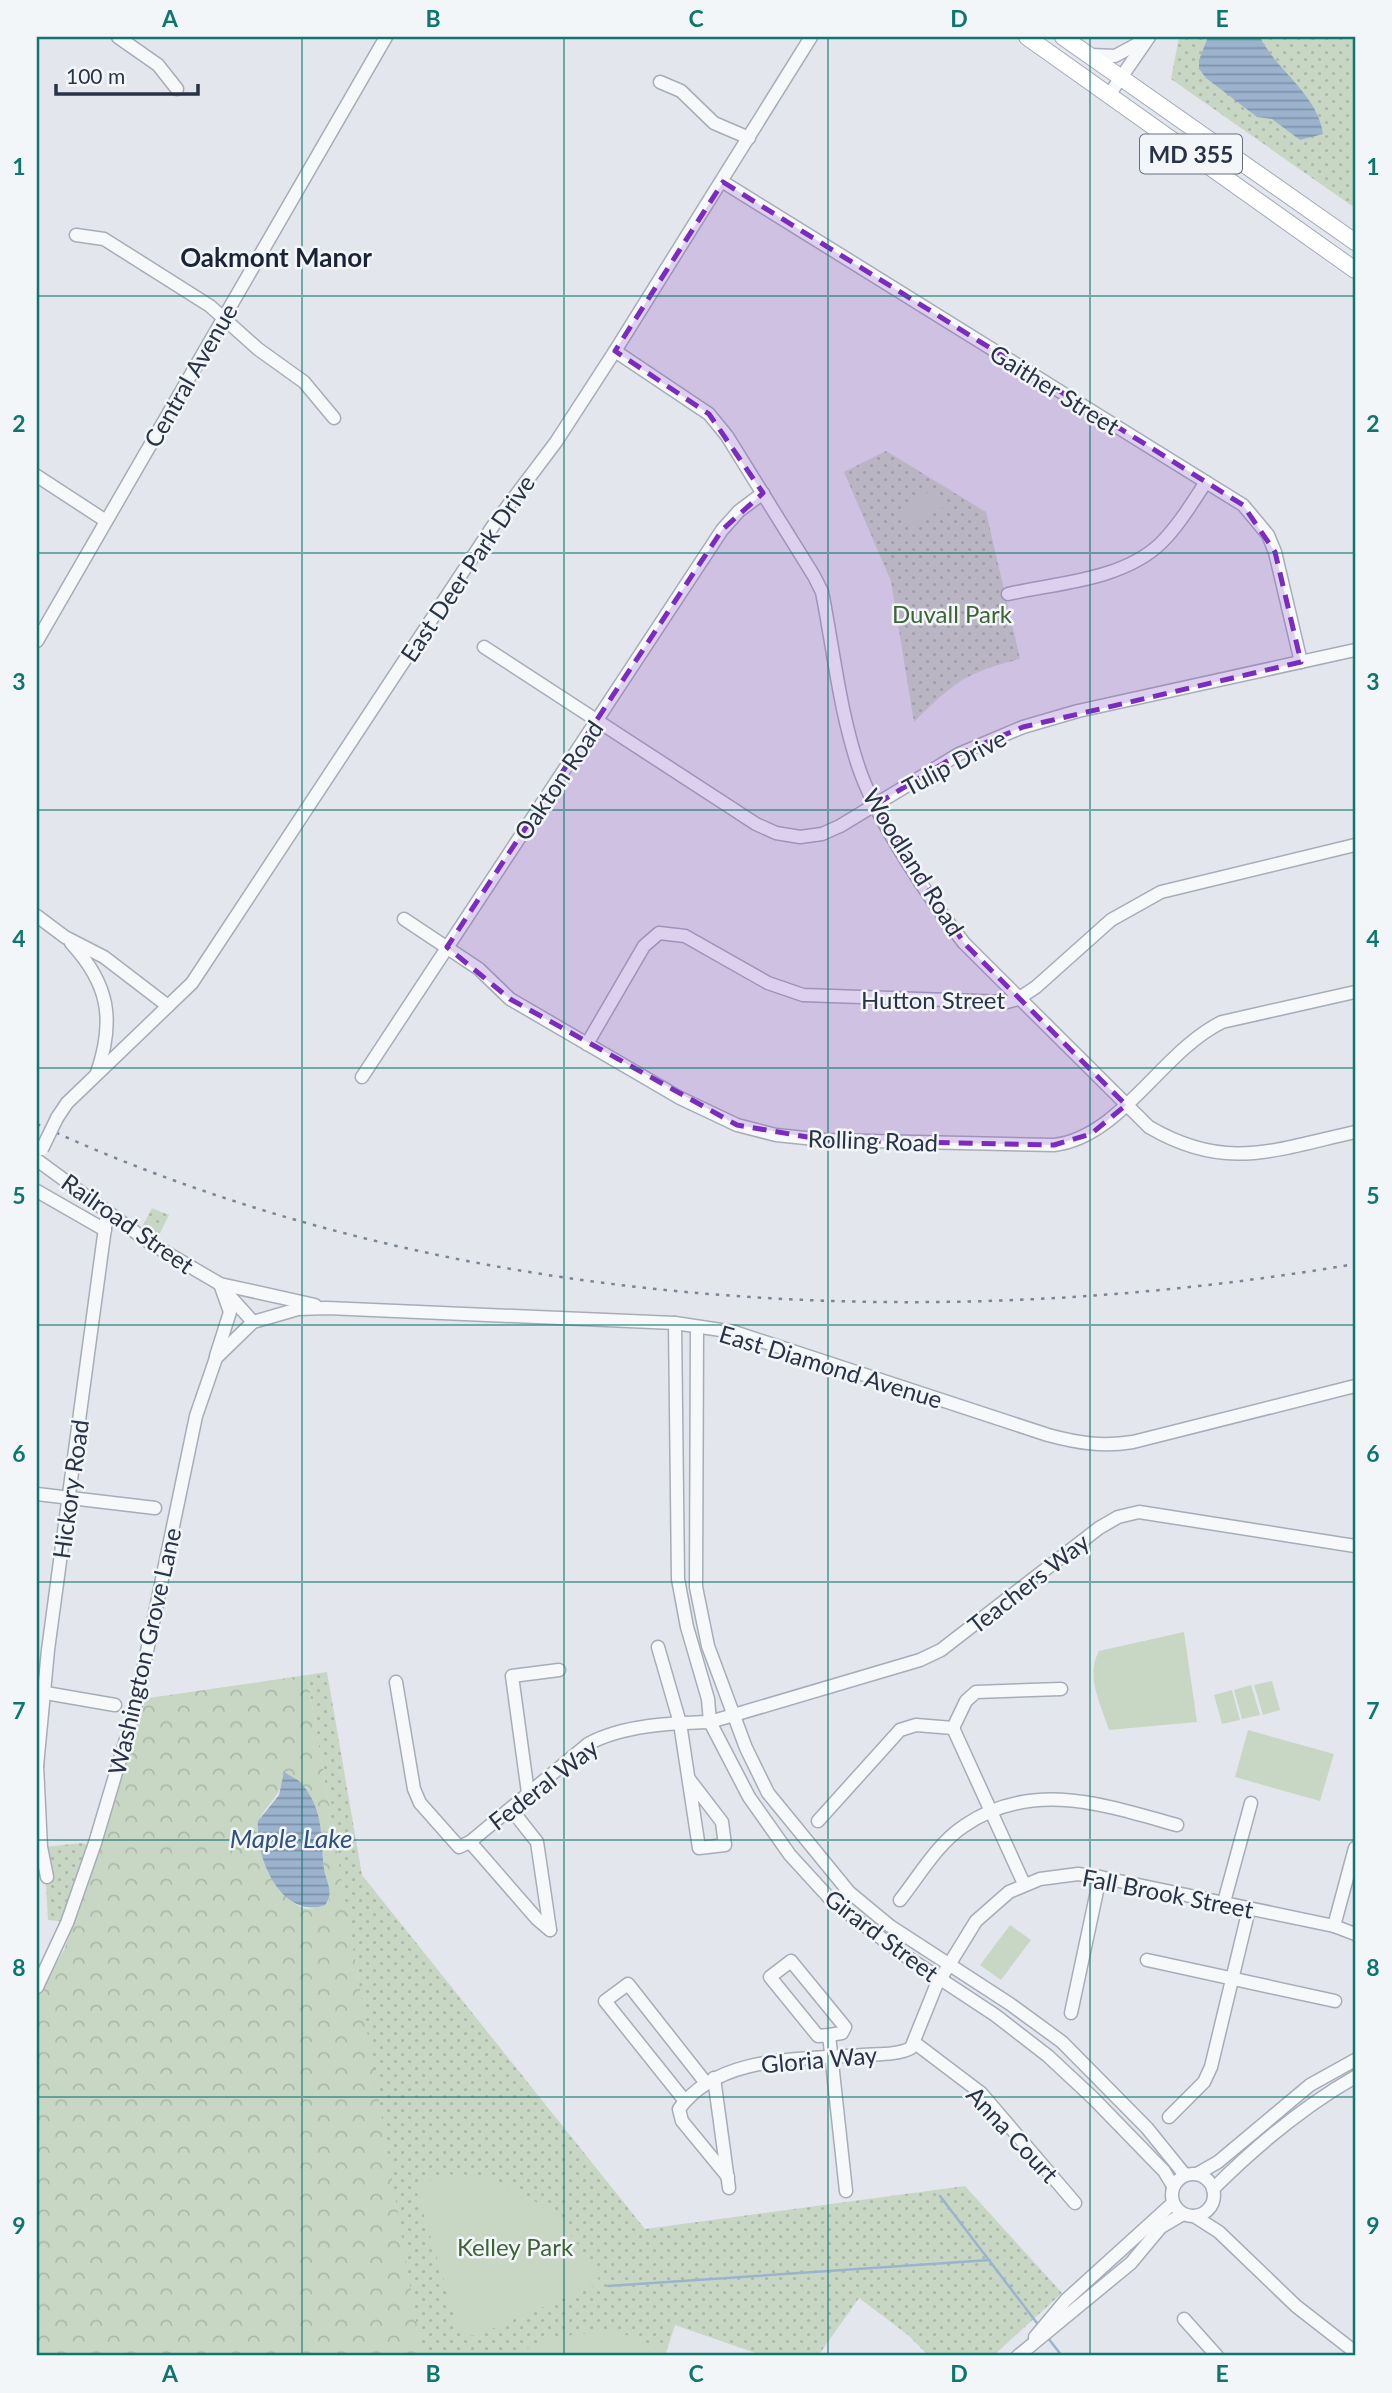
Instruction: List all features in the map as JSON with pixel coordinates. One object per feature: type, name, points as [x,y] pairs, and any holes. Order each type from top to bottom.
[{"type":"main road","name":"MD 355","points":[[1027,37],[1355,270]]},
{"type":"main road","name":"MD 355","points":[[1063,37],[1355,242]]},
{"type":"street","points":[[118,37],[158,65],[177,89]]},
{"type":"street","name":"Central Avenue","points":[[37,641],[386,37]]},
{"type":"street","name":"East Deer Park Drive","points":[[38,1156],[57,1118],[95,1077],[192,983],[495,523],[556,442],[723,182],[811,37]]},
{"type":"street","points":[[1109,95],[1148,37]]},
{"type":"street","points":[[1091,55],[1115,56],[1148,37]]},
{"type":"street","points":[[660,82],[681,91],[714,123],[749,138]]},
{"type":"street","name":"Gaither Street","points":[[723,182],[1244,505],[1268,535],[1275,552],[1301,662]]},
{"type":"street","points":[[76,235],[104,239],[210,306],[258,349],[304,382],[334,418]]},
{"type":"street","name":"Woodland Road","points":[[615,351],[709,414],[763,493],[822,592],[849,735],[875,805],[944,918],[1018,999],[1149,1127],[1177,1143],[1208,1153],[1256,1154],[1355,1132]]},
{"type":"street","points":[[37,476],[106,521]]},
{"type":"street","points":[[1008,594],[1110,572],[1136,561],[1159,545],[1177,526],[1206,482]]},
{"type":"street","name":"Oakton Road","points":[[362,1077],[722,530],[739,510],[763,493]]},
{"type":"street","name":"Tulip Drive","points":[[484,647],[755,824],[776,833],[800,837],[822,834],[958,754],[1023,727],[1078,711],[1355,650]]},
{"type":"street","name":"Hutton Street","points":[[587,1044],[644,946],[651,937],[668,932],[685,936],[768,983],[803,995],[978,1002],[1018,999],[1111,920],[1161,892],[1355,845]]},
{"type":"street","points":[[37,916],[65,937],[104,957],[168,1006]]},
{"type":"street","name":"Rolling Road","points":[[404,919],[479,969],[510,999],[680,1098],[737,1125],[776,1135],[825,1140],[1054,1145],[1074,1143],[1091,1134],[1126,1105],[1186,1044],[1222,1022],[1355,992]]},
{"type":"street","name":"East Deer Park Drive","points":[[65,937],[85,958],[97,977],[106,1000],[107,1043],[95,1077]]},
{"type":"street","name":"Railroad Street","points":[[38,1156],[107,1213],[150,1243],[224,1286],[257,1321]]},
{"type":"street","points":[[37,1191],[105,1230]]},
{"type":"street","name":"Hickory Road","points":[[47,1877],[41,1847],[37,1766],[41,1692],[107,1213]]},
{"type":"street","points":[[215,1358],[230,1312],[224,1286],[323,1308]]},
{"type":"street","name":"East Diamond Avenue","points":[[257,1321],[298,1309],[323,1308],[675,1323],[734,1332],[1084,1444],[1107,1446],[1133,1442],[1355,1386]]},
{"type":"street","name":"Washington Grove Lane","points":[[37,1987],[67,1923],[95,1843],[135,1709],[195,1416],[215,1358],[257,1321]]},
{"type":"street","name":"Girard Street","points":[[675,1323],[678,1579],[687,1627],[708,1699],[710,1722],[748,1797],[790,1855],[833,1902],[995,2015],[1048,2056],[1119,2126],[1173,2186]]},
{"type":"street","name":"Girard Street","points":[[697,1327],[696,1587],[708,1646],[733,1716],[768,1793],[813,1852],[849,1892],[890,1926],[1062,2042],[1191,2174]]},
{"type":"street","points":[[37,1494],[155,1508]]},
{"type":"street","name":"Teachers Way","points":[[710,1722],[909,1664],[941,1650],[1099,1528],[1118,1517],[1139,1512],[1355,1546]]},
{"type":"street","points":[[658,1647],[680,1723],[699,1848],[725,1844],[722,1822],[689,1779]]},
{"type":"street","points":[[528,1793],[512,1676],[559,1670]]},
{"type":"street","points":[[397,1682],[414,1789],[420,1803],[454,1845],[466,1844],[550,1930],[537,1842],[511,1809]]},
{"type":"street","points":[[953,1728],[967,1701],[976,1692],[1060,1689]]},
{"type":"street","points":[[41,1692],[115,1705]]},
{"type":"street","name":"Federal Way","points":[[466,1844],[588,1744],[602,1737],[680,1723],[710,1722]]},
{"type":"street","points":[[818,1821],[900,1730],[916,1725],[953,1728]]},
{"type":"street","points":[[953,1728],[1024,1884]]},
{"type":"street","points":[[900,1900],[963,1826],[992,1812],[1030,1799],[1089,1801],[1177,1825]]},
{"type":"street","points":[[1224,1902],[1251,1803]]},
{"type":"street","points":[[1334,1926],[1355,1848]]},
{"type":"street","name":"Fall Brook Street","points":[[940,1979],[985,1910],[1024,1884],[1057,1876],[1100,1877],[1334,1926],[1355,1934]]},
{"type":"street","points":[[1071,2012],[1100,1877]]},
{"type":"street","points":[[1169,2118],[1205,2082],[1234,1979],[1249,1909]]},
{"type":"street","points":[[791,1961],[845,2027],[842,2033],[829,2035],[818,2036],[770,1977],[791,1961]]},
{"type":"street","points":[[1147,1961],[1335,2001]]},
{"type":"street","points":[[915,2043],[940,1979]]},
{"type":"street","points":[[628,1984],[710,2080],[728,2183],[682,2121],[679,2109],[685,2101],[605,2001],[628,1984]]},
{"type":"street","points":[[829,2035],[829,2058],[846,2191]]},
{"type":"street","name":"Gloria Way","points":[[685,2101],[710,2080],[741,2067],[906,2051],[915,2043]]},
{"type":"street","name":"Anna Court","points":[[915,2043],[981,2093],[1075,2203]]},
{"type":"street","points":[[1044,2332],[1093,2274],[1173,2203],[1173,2186],[1191,2174],[1218,2162],[1310,2085],[1355,2060]]},
{"type":"street","points":[[1019,2355],[1131,2263],[1161,2227],[1189,2215],[1204,2213],[1213,2196],[1276,2129],[1312,2102],[1355,2077]]},
{"type":"street","points":[[1191,2174],[1207,2179],[1219,2232]]},
{"type":"street","points":[[1173,2203],[1219,2232],[1296,2306],[1355,2352]]},
{"type":"street","points":[[1184,2319],[1217,2356]]},
{"type":"highlighted area","points":[[723,182],[1243,505],[1275,552],[1301,662],[1023,727],[959,754],[875,805],[964,943],[1126,1105],[1091,1134],[1054,1145],[825,1140],[737,1125],[510,999],[447,947],[722,530],[763,493],[709,414],[615,351]]},
{"type":"green space","points":[[1179,37],[1355,37],[1355,208],[1171,79]]},
{"type":"green space","name":"Duvall Park","points":[[886,451],[986,512],[1020,659],[986,669],[961,681],[914,722],[891,581],[844,472]]},
{"type":"green space","points":[[935,488],[946,506],[910,528],[899,510]]},
{"type":"green space","points":[[152,1208],[169,1215],[158,1237],[142,1227]]},
{"type":"green space","points":[[1184,1632],[1197,1722],[1109,1730],[1094,1680],[1095,1661],[1099,1651]]},
{"type":"green space","name":"Kelley Park","points":[[327,1672],[362,1875],[645,2229],[965,2186],[1062,2293],[993,2356],[929,2356],[908,2335],[859,2298],[818,2356],[764,2356],[675,2325],[665,2356],[422,2356],[307,1675]]},
{"type":"green space","points":[[307,1675],[423,2356],[37,2356],[37,1996],[64,1950],[80,1907],[142,1699]],"holes":[[[284,1773],[308,1794],[318,1816],[329,1893],[328,1902],[308,1909],[289,1899],[272,1877],[261,1851],[257,1830],[262,1815],[279,1790]]]},
{"type":"green space","points":[[1272,1681],[1280,1710],[1263,1715],[1254,1685]]},
{"type":"green space","points":[[1251,1685],[1260,1715],[1242,1719],[1234,1690]]},
{"type":"green space","points":[[1232,1690],[1240,1720],[1222,1724],[1214,1695]]},
{"type":"green space","points":[[1248,1730],[1334,1754],[1320,1801],[1235,1777]]},
{"type":"green space","points":[[81,1843],[92,1845],[67,1922],[48,1920],[44,1847]]},
{"type":"green space","points":[[1010,1925],[1031,1940],[1001,1980],[980,1965]]},
{"type":"green space","points":[[460,2174],[507,2186],[545,2209],[576,2242],[600,2283],[475,2336],[460,2332],[415,2186],[441,2175]]},
{"type":"green space","points":[[616,2332],[640,2339],[660,2350],[658,2356],[514,2356],[551,2339],[576,2334]]},
{"type":"water","points":[[1208,37],[1260,37],[1313,107],[1323,134],[1300,140],[1272,119],[1257,117],[1206,78],[1199,69],[1199,60]]},
{"type":"water","name":"Maple Lake","points":[[284,1772],[302,1784],[315,1805],[330,1892],[325,1905],[310,1907],[296,1904],[284,1895],[266,1867],[261,1851],[258,1821],[279,1795]]},
{"type":"waterway","points":[[940,2196],[1040,2327]]},
{"type":"waterway","points":[[608,2286],[990,2260]]},
{"type":"waterway","points":[[1048,2338],[1062,2356]]},
{"type":"railway","points":[[37,1124],[192,1187],[352,1235],[517,1270],[685,1292],[854,1302],[1023,1300],[1191,1287],[1355,1264]]},
{"type":"district","name":"Oakmont Manor","points":[[276,257]]}]
